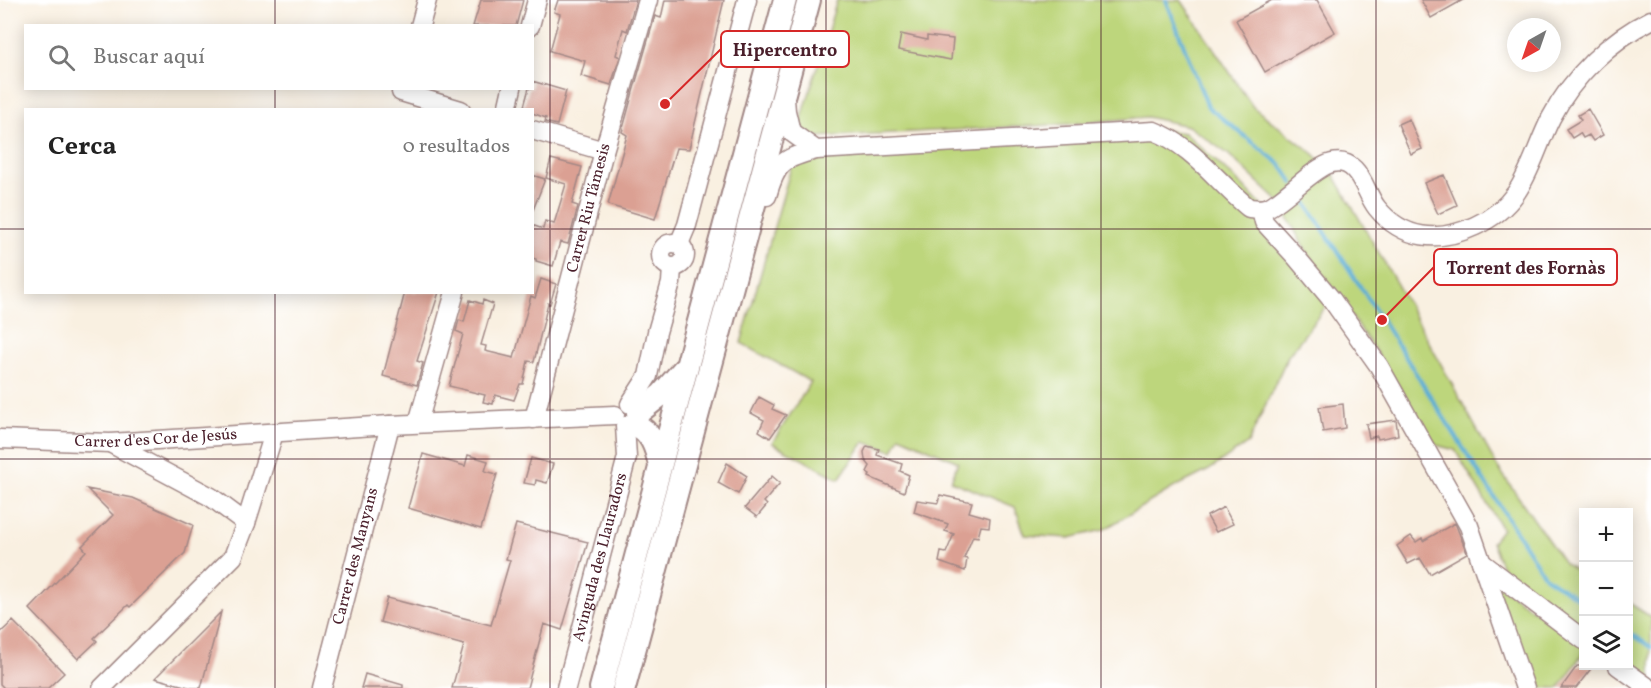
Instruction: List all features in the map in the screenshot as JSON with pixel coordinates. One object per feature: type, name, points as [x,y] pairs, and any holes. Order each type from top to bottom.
[{"type":"main road","points":[[601,688],[785,0]]},
{"type":"main road","points":[[624,688],[808,0]]},
{"type":"main road","points":[[660,465],[657,451],[648,433],[628,416],[662,394],[688,364]]},
{"type":"street","points":[[421,24],[427,0]]},
{"type":"street","points":[[531,24],[537,0]]},
{"type":"street","name":"Carrer Riu Támesis","points":[[534,419],[604,151],[648,0]]},
{"type":"street","points":[[628,416],[648,376],[657,332],[671,283],[672,267],[681,264],[685,257],[684,249],[679,244],[687,225],[747,0]]},
{"type":"street","points":[[734,279],[755,239],[773,174],[789,157],[816,150],[1154,131],[1180,146],[1249,208],[1269,206],[1323,166],[1330,163],[1346,164],[1355,169],[1376,207],[1395,225],[1414,234],[1437,237],[1453,235],[1490,218],[1509,203],[1522,186],[1552,117],[1566,94],[1592,63],[1611,46],[1635,28],[1651,20]]},
{"type":"street","points":[[785,88],[786,111],[791,132],[816,150]]},
{"type":"street","points":[[507,108],[512,90]]},
{"type":"street","points":[[400,97],[452,108]]},
{"type":"street","points":[[534,131],[604,151]]},
{"type":"street","points":[[1269,206],[1264,222],[1332,300],[1378,366],[1469,526],[1525,688]]},
{"type":"street","points":[[418,423],[454,294]]},
{"type":"street","name":"Carrer d'es Cor de Jesús","points":[[0,439],[110,443],[418,423],[628,416]]},
{"type":"street","name":"Avinguda des Llauradors","points":[[566,688],[627,457],[628,416]]},
{"type":"street","name":"Carrer des Manyans","points":[[322,688],[390,425]]},
{"type":"street","points":[[102,688],[233,557],[274,433]]},
{"type":"street","points":[[110,443],[212,497],[246,523]]},
{"type":"street","points":[[1481,562],[1579,636]]},
{"type":"street","points":[[1624,670],[1649,688]]},
{"type":"green space","points":[[837,0],[1181,0],[1253,107],[1314,154],[1334,175],[1497,466],[1564,563],[1579,573],[1579,629],[1504,573],[1492,542],[1502,529],[1455,450],[1436,445],[1305,249],[1280,203],[1228,154],[1188,126],[1147,117],[1070,124],[796,138]]},
{"type":"green space","points":[[1155,129],[1185,133],[1243,186],[1271,216],[1327,305],[1288,356],[1248,443],[1209,470],[1173,488],[1103,530],[1069,538],[1025,535],[1015,507],[951,481],[958,462],[900,436],[893,451],[864,442],[839,479],[772,443],[811,382],[741,343],[794,157]]},
{"type":"green space","points":[[1494,582],[1579,643],[1579,659],[1559,688],[1533,688]]},
{"type":"green space","points":[[1633,606],[1651,617],[1651,682],[1633,669]]},
{"type":"building","points":[[481,0],[523,0],[517,24],[474,24]]},
{"type":"building","points":[[558,0],[636,0],[627,31],[623,29],[616,55],[620,57],[611,85],[581,76],[585,61],[550,51],[560,14],[554,12]]},
{"type":"building","points":[[665,0],[724,0],[689,149],[676,148],[655,219],[608,205],[627,135],[622,132],[633,92],[655,16],[661,18]]},
{"type":"building","points":[[1272,0],[1317,0],[1335,32],[1265,72],[1236,20]]},
{"type":"building","points":[[1421,0],[1463,0],[1431,18]]},
{"type":"building","points":[[901,34],[927,40],[927,36],[953,39],[951,60],[898,50]]},
{"type":"building","points":[[534,82],[566,91],[557,125],[545,122],[546,118],[534,114],[534,108],[524,108],[528,90],[534,90]]},
{"type":"building","points":[[1588,109],[1603,135],[1593,141],[1589,135],[1583,138],[1580,133],[1572,138],[1566,129],[1581,120],[1578,115]]},
{"type":"building","points":[[1409,119],[1422,149],[1411,154],[1398,124]]},
{"type":"building","points":[[551,159],[582,167],[572,204],[578,206],[568,244],[560,242],[553,266],[534,258],[534,226],[543,229],[545,221],[554,224],[566,184],[546,178]]},
{"type":"building","points":[[1444,175],[1457,205],[1438,214],[1424,183]]},
{"type":"building","points":[[534,176],[545,179],[534,207]]},
{"type":"building","points":[[541,279],[556,284],[550,304],[548,303],[534,362],[528,361],[523,384],[520,384],[514,400],[495,395],[493,404],[483,402],[485,395],[449,386],[463,334],[456,331],[459,320],[464,322],[470,300],[482,304],[483,300],[493,304],[481,345],[486,346],[485,351],[514,358],[531,296],[535,298]]},
{"type":"building","points":[[404,294],[438,294],[417,361],[423,363],[417,385],[383,376]]},
{"type":"building","points":[[759,397],[774,405],[772,409],[786,415],[770,438],[759,431],[764,420],[751,413]]},
{"type":"building","points":[[1343,404],[1345,428],[1323,432],[1319,407]]},
{"type":"building","points":[[1396,420],[1398,435],[1378,439],[1377,436],[1369,438],[1366,424]]},
{"type":"building","points":[[867,446],[879,449],[877,455],[902,464],[900,471],[909,475],[904,492],[869,477],[870,474],[867,472],[870,466],[865,460],[864,452]]},
{"type":"building","points":[[423,454],[465,466],[468,455],[488,461],[485,471],[497,474],[481,529],[408,508]]},
{"type":"building","points":[[531,458],[553,464],[547,483],[536,480],[535,485],[524,483]]},
{"type":"building","points":[[727,463],[747,476],[738,494],[718,483]]},
{"type":"building","points":[[772,476],[780,483],[764,502],[767,505],[757,517],[745,508]]},
{"type":"building","points":[[87,489],[133,498],[193,525],[185,553],[130,607],[128,605],[94,638],[97,641],[78,659],[30,609],[86,551],[82,546],[113,515]]},
{"type":"building","points":[[940,495],[972,502],[969,512],[990,518],[989,527],[981,526],[978,537],[973,536],[964,558],[967,559],[965,571],[939,562],[941,552],[946,553],[954,534],[945,531],[948,524],[914,512],[917,500],[938,503]]},
{"type":"building","points":[[1224,507],[1233,524],[1216,532],[1207,516]]},
{"type":"building","points":[[1455,523],[1467,553],[1430,574],[1420,558],[1408,564],[1397,546],[1411,536],[1416,542],[1422,538],[1423,541]]},
{"type":"building","points":[[516,524],[588,542],[562,630],[544,624],[527,688],[452,688],[464,645],[380,622],[387,598],[491,625],[510,560],[506,559]]},
{"type":"building","points":[[221,612],[201,688],[192,688],[155,678]]},
{"type":"building","points":[[13,621],[64,673],[48,688],[4,688],[0,684],[0,633]]},
{"type":"building","points":[[1577,666],[1579,670],[1590,670],[1576,688],[1561,688]]},
{"type":"building","points":[[365,674],[403,685],[403,688],[361,688]]},
{"type":"waterway","points":[[1166,0],[1208,107],[1281,165],[1293,183]]},
{"type":"waterway","points":[[1299,192],[1545,577],[1579,599]]},
{"type":"waterway","points":[[1633,635],[1651,647]]},
{"type":"place","name":"Hipercentro","points":[[665,104]]},
{"type":"place","name":"Torrent des Fornàs","points":[[1382,320]]}]
